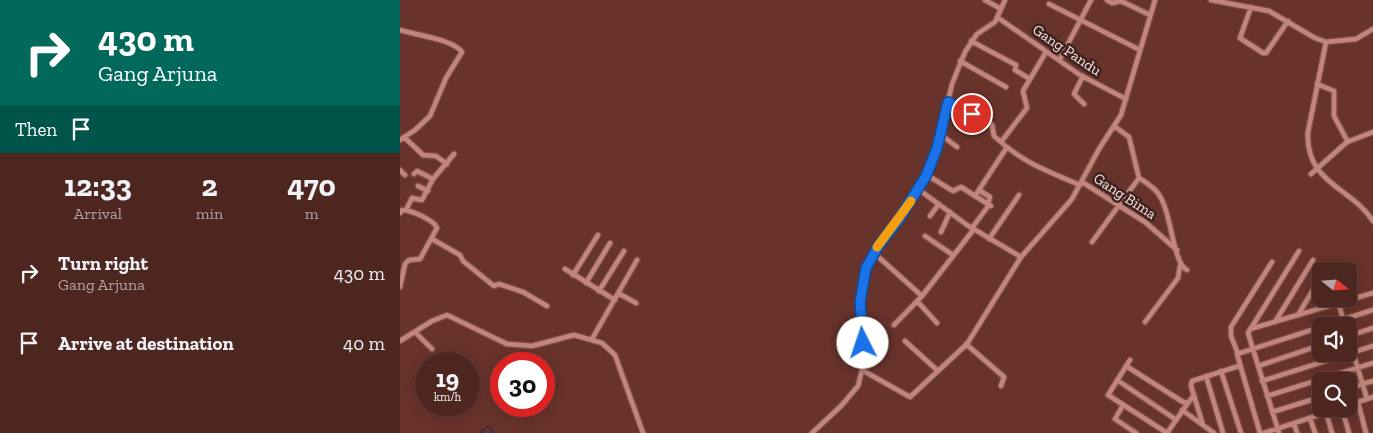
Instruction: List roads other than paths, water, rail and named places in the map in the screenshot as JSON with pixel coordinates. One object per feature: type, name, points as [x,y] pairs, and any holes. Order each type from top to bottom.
[{"type":"street","points":[[985,0],[1001,9]]},
{"type":"street","points":[[812,433],[855,392],[862,370],[861,288],[866,268],[874,252],[926,176],[940,134],[960,61],[971,41],[979,32],[992,25],[998,17],[1005,0]]},
{"type":"street","points":[[1060,59],[1091,0]]},
{"type":"street","points":[[1107,0],[1112,2],[1121,1],[1150,15]]},
{"type":"street","points":[[862,370],[908,397],[966,344],[1021,257],[1064,211],[1081,184],[1099,149],[1121,116],[1155,0]]},
{"type":"street","points":[[1211,0],[1269,11],[1315,38],[1326,42],[1356,39],[1373,30]]},
{"type":"street","points":[[1049,4],[1140,50]]},
{"type":"street","points":[[1251,7],[1240,38],[1263,54],[1271,47],[1288,21]]},
{"type":"street","name":"Gang Pandu","points":[[998,17],[1083,76],[1126,99]]},
{"type":"street","points":[[400,30],[436,40],[458,48],[462,52],[446,78],[430,116],[402,138],[423,156],[436,156],[447,164]]},
{"type":"street","points":[[971,41],[1016,64],[1015,70],[1030,80]]},
{"type":"street","points":[[1326,42],[1308,142],[1318,169],[1333,187],[1360,204],[1373,221]]},
{"type":"street","points":[[948,102],[988,121],[992,125],[994,136],[1000,142],[1027,108],[1022,94],[1046,52]]},
{"type":"street","points":[[960,61],[1006,87]]},
{"type":"street","points":[[1083,76],[1074,94],[1084,104]]},
{"type":"street","points":[[1317,84],[1334,90],[1334,116],[1348,142]]},
{"type":"street","points":[[1114,126],[1129,137],[1139,178],[1154,189],[1168,212],[1180,264],[1178,278],[1145,322]]},
{"type":"street","points":[[1311,174],[1348,142],[1373,132]]},
{"type":"street","points":[[940,134],[957,147]]},
{"type":"street","name":"Gang Bima","points":[[1000,142],[1033,166],[1081,184],[1120,205],[1151,227],[1176,250]]},
{"type":"street","points":[[975,196],[1007,147]]},
{"type":"street","points":[[406,210],[412,198],[422,200],[433,179],[454,154]]},
{"type":"street","points":[[400,170],[405,175]]},
{"type":"street","points":[[414,174],[417,171],[433,179]]},
{"type":"street","points":[[926,176],[953,191],[959,186],[989,205]]},
{"type":"street","points":[[1092,242],[1139,178]]},
{"type":"street","points":[[418,186],[428,191]]},
{"type":"street","points":[[918,189],[989,239],[1021,257]]},
{"type":"street","points":[[894,325],[922,296],[989,205],[990,197],[979,190]]},
{"type":"street","points":[[989,239],[1019,195]]},
{"type":"street","points":[[930,216],[939,204]]},
{"type":"street","points":[[400,212],[406,210],[436,225],[437,228],[420,259],[409,260],[405,264],[400,287]]},
{"type":"street","points":[[941,232],[950,212]]},
{"type":"street","points":[[573,275],[598,234]]},
{"type":"street","points":[[925,236],[954,255]]},
{"type":"street","points":[[432,239],[460,255],[463,261],[494,286],[499,284],[523,292],[547,306]]},
{"type":"street","points":[[586,283],[610,243]]},
{"type":"street","points":[[1278,431],[1248,337],[1250,329],[1299,251]]},
{"type":"street","points":[[599,291],[624,252]]},
{"type":"street","points":[[874,252],[922,296]]},
{"type":"street","points":[[592,339],[637,260]]},
{"type":"street","points":[[1274,322],[1313,260]]},
{"type":"street","points":[[1260,433],[1239,366],[1238,354],[1230,336],[1231,327],[1272,262]]},
{"type":"street","points":[[1180,264],[1187,270]]},
{"type":"street","points":[[565,269],[615,300]]},
{"type":"street","points":[[1298,315],[1312,292]]},
{"type":"street","points":[[618,293],[636,303]]},
{"type":"street","points":[[1250,329],[1373,293]]},
{"type":"street","points":[[917,301],[937,323]]},
{"type":"street","points":[[1352,317],[1373,310]]},
{"type":"street","points":[[400,341],[432,321],[447,315],[507,344],[532,346],[574,335],[592,339],[607,345],[614,355],[643,433]]},
{"type":"street","points":[[1357,334],[1373,328]]},
{"type":"street","points":[[1238,354],[1312,329]]},
{"type":"street","points":[[415,332],[432,349]]},
{"type":"street","points":[[905,341],[938,371]]},
{"type":"street","points":[[966,344],[1004,378],[1001,386]]},
{"type":"street","points":[[1357,351],[1373,346]]},
{"type":"street","points":[[1258,366],[1312,348]]},
{"type":"street","points":[[1130,360],[1108,395],[1167,433],[1175,419],[1194,395]]},
{"type":"street","points":[[1262,380],[1321,362]]},
{"type":"street","points":[[1355,362],[1362,384],[1371,399],[1358,402],[1366,433]]},
{"type":"street","points":[[1267,396],[1373,363]]},
{"type":"street","points":[[1126,366],[1188,403]]},
{"type":"street","points":[[1203,425],[1192,381],[1239,366]]},
{"type":"street","points":[[1220,371],[1242,433]]},
{"type":"street","points":[[1206,376],[1223,433]]},
{"type":"street","points":[[1117,380],[1175,419]]},
{"type":"street","points":[[1357,386],[1373,381]]},
{"type":"street","points":[[1272,412],[1312,400]]},
{"type":"street","points":[[1124,405],[1115,419],[1136,433]]},
{"type":"street","points":[[1182,410],[1214,433]]},
{"type":"street","points":[[1327,417],[1332,433]]},
{"type":"street","points":[[1344,417],[1349,433]]},
{"type":"street","points":[[1264,433],[1278,431],[1310,418],[1315,433]]},
{"type":"street","points":[[1294,423],[1297,433]]},
{"type":"waterway","points":[[480,433],[488,426],[495,433]]}]
